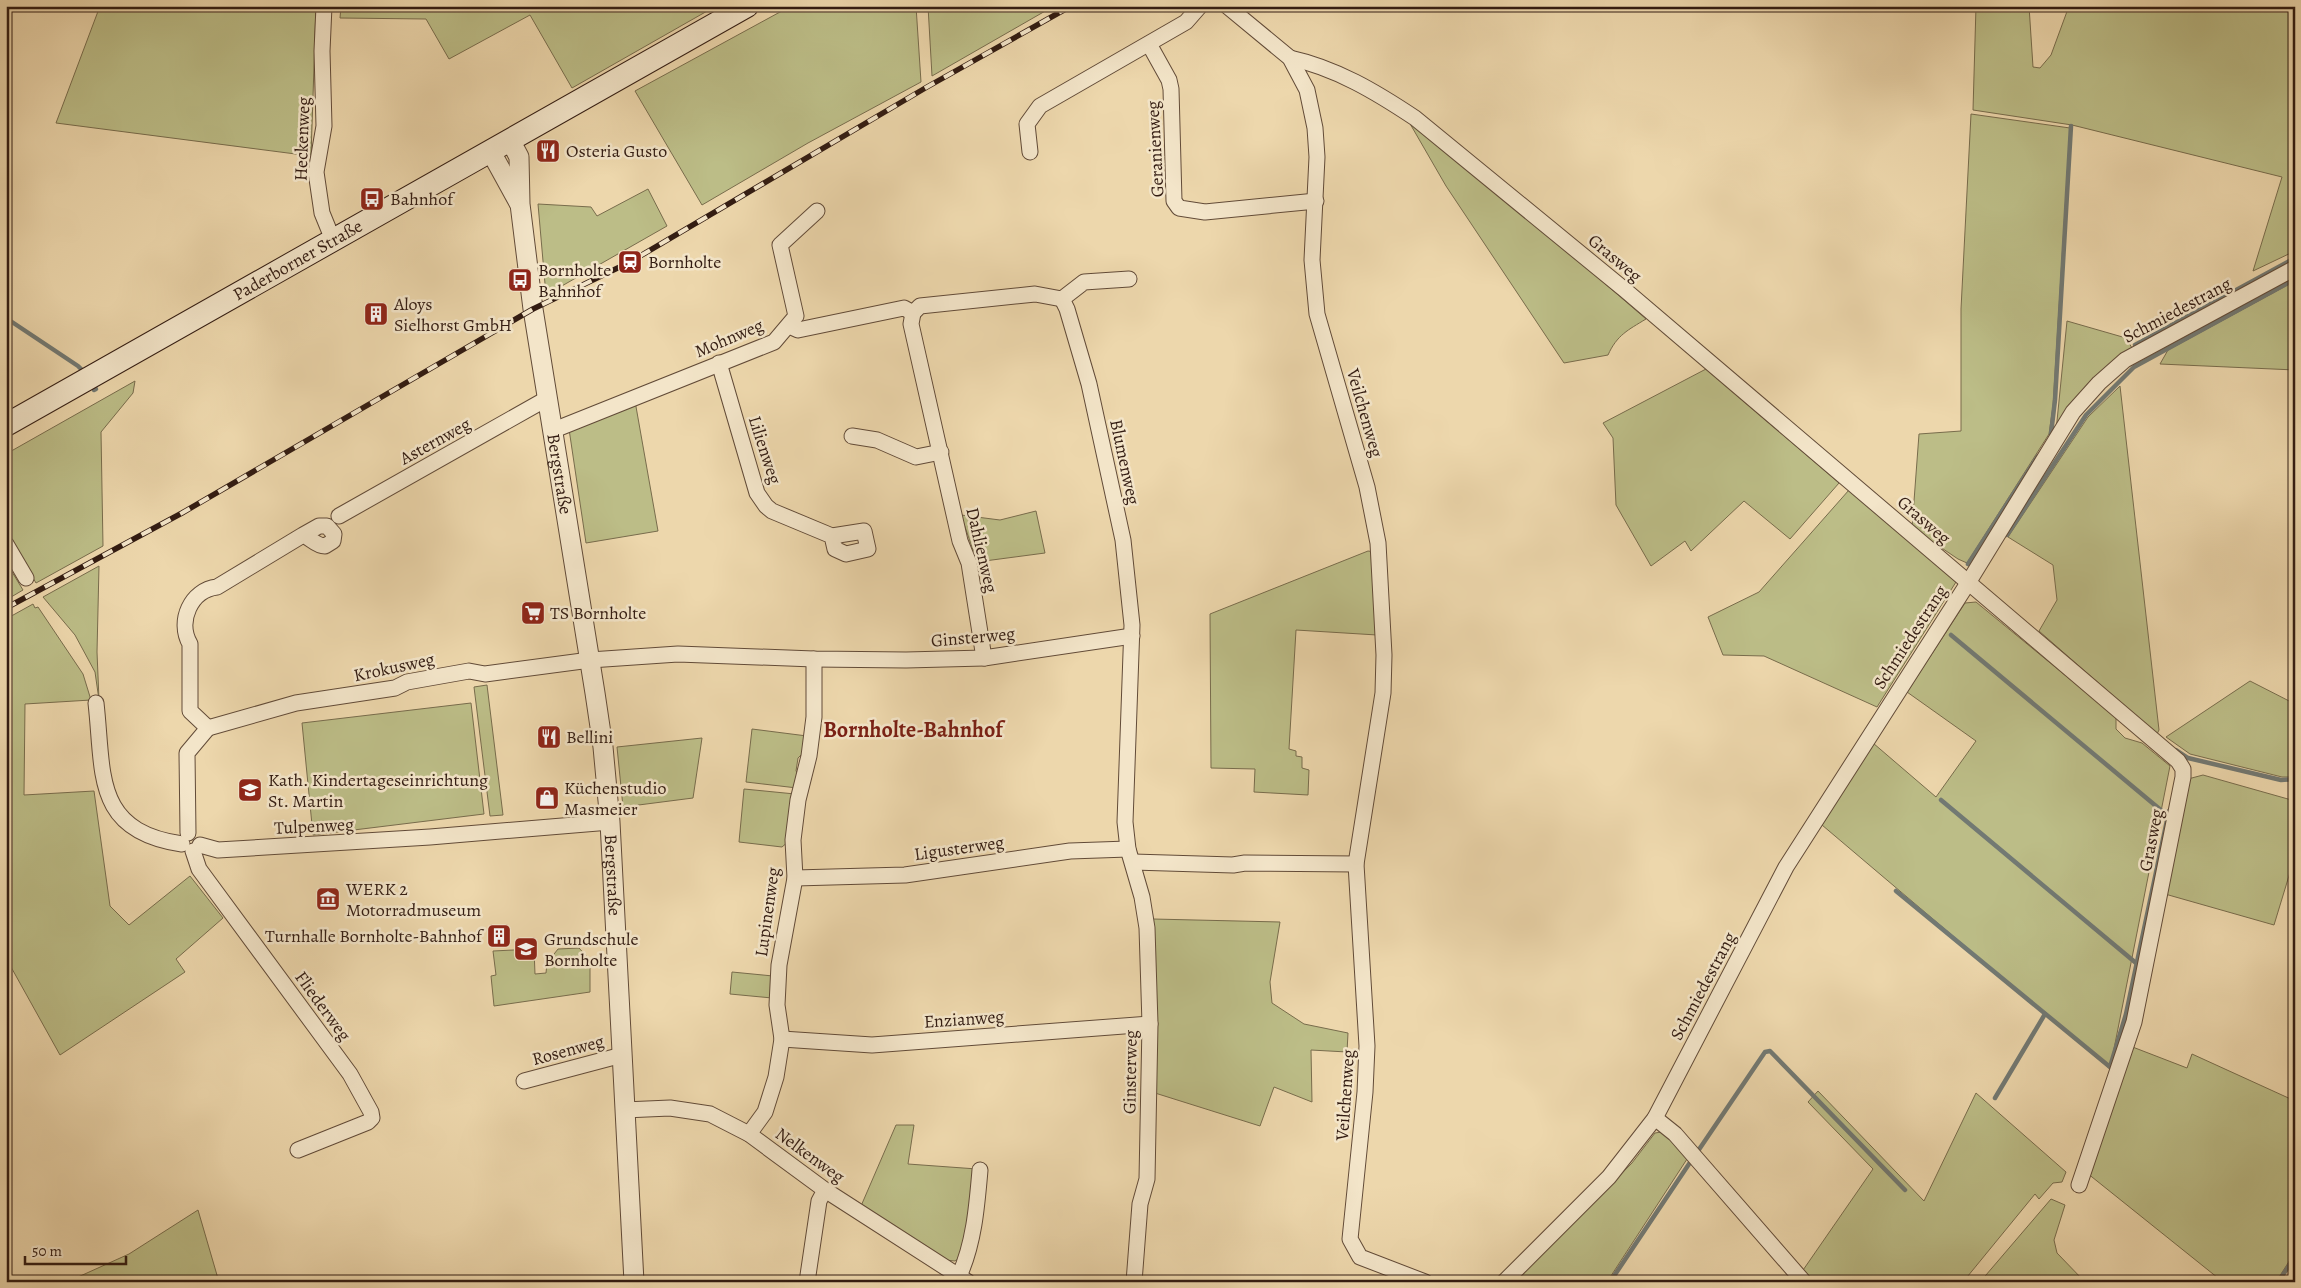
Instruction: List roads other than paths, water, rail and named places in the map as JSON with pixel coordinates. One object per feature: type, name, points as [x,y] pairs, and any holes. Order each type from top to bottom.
[{"type":"main road","name":"Paderborner Straße","points":[[6,425],[747,6]]},
{"type":"street","name":"Heckenweg","points":[[324,6],[322,51],[324,126],[316,172],[322,212],[333,240]]},
{"type":"street","points":[[1030,152],[1027,124],[1040,106],[1186,22],[1200,6]]},
{"type":"street","name":"Veilchenweg","points":[[1227,6],[1290,58],[1307,90],[1317,157],[1312,260],[1317,314],[1367,487],[1378,543],[1384,655],[1383,693],[1356,864],[1368,1046],[1350,1239],[1360,1257],[1425,1282]]},
{"type":"street","name":"Geranienweg","points":[[1149,44],[1169,80],[1171,90],[1174,201],[1179,208],[1205,212],[1316,201]]},
{"type":"street","name":"Grasweg","points":[[1290,58],[1314,63],[1355,82],[1380,95],[1415,118],[1639,302],[2178,761],[2183,769],[2183,778],[2134,1022],[2079,1185]]},
{"type":"street","name":"Bergstraße","points":[[510,140],[519,157],[520,204],[534,309],[602,746],[610,822],[634,1282]]},
{"type":"street","name":"Bergstraße","points":[[491,152],[520,204]]},
{"type":"street","name":"Mohnweg","points":[[554,430],[774,342],[796,316],[780,245],[817,211]]},
{"type":"street","name":"Schmiedestrang","points":[[1504,1282],[1609,1177],[1655,1118],[1786,867],[1968,583],[2073,412],[2098,383],[2125,360],[2295,268]]},
{"type":"street","points":[[788,326],[798,330],[904,308],[913,313],[920,306],[1035,294],[1062,300],[1084,282],[1129,279]]},
{"type":"street","name":"Blumenweg","points":[[1062,300],[1067,309],[1089,384],[1123,540],[1132,636]]},
{"type":"street","name":"Dahlienweg","points":[[913,313],[911,324],[960,541],[969,563],[984,658]]},
{"type":"street","name":"Lilienweg","points":[[719,363],[757,493],[772,511],[832,536]]},
{"type":"street","name":"Asternweg","points":[[339,516],[548,398]]},
{"type":"street","points":[[852,436],[877,440],[916,457],[941,452]]},
{"type":"street","points":[[191,843],[187,753],[208,728],[190,711],[190,644],[185,635],[185,621],[189,607],[197,595],[207,588],[217,587],[303,535]]},
{"type":"street","points":[[6,544],[26,578]]},
{"type":"street","name":"Ginsterweg","points":[[590,660],[678,654],[814,659],[906,660],[984,658],[1132,636],[1125,822],[1130,856],[1142,897],[1147,928],[1150,1024],[1147,1179],[1140,1204],[1134,1282]]},
{"type":"street","name":"Lupinenweg","points":[[749,1134],[765,1112],[776,1077],[782,1039],[777,1005],[779,965],[795,878],[793,840],[814,718],[814,659]]},
{"type":"street","name":"Krokusweg","points":[[208,728],[296,703],[395,688],[407,682],[469,671],[485,674],[590,660]]},
{"type":"street","name":"Tulpenweg","points":[[96,703],[104,788],[111,804],[125,821],[142,832],[164,842],[191,843],[218,850],[354,842],[610,822]]},
{"type":"street","name":"Fliederweg","points":[[191,843],[199,869],[350,1074],[371,1112],[372,1118],[368,1122],[298,1150]]},
{"type":"street","name":"Ligusterweg","points":[[795,878],[905,875],[1070,851],[1130,856]]},
{"type":"street","points":[[1130,856],[1233,865],[1245,863],[1356,864]]},
{"type":"street","name":"Enzianweg","points":[[782,1039],[872,1045],[1150,1024]]},
{"type":"street","name":"Rosenweg","points":[[524,1081],[622,1055]]},
{"type":"street","name":"Nelkenweg","points":[[624,1110],[687,1109],[710,1114],[749,1134],[825,1190],[963,1279],[973,1225],[980,1170]]},
{"type":"street","points":[[1655,1118],[1675,1134],[1804,1282]]},
{"type":"street","points":[[807,1282],[819,1201],[825,1190]]},
{"type":"waterway","points":[[2051,434],[2055,400],[2071,126]]},
{"type":"waterway","points":[[2135,345],[2295,258]]},
{"type":"waterway","points":[[2007,535],[2086,415],[2134,367],[2295,279]]},
{"type":"waterway","points":[[6,318],[83,371]]},
{"type":"waterway","points":[[94,387],[96,389],[94,390]]},
{"type":"waterway","points":[[1968,564],[2038,456]]},
{"type":"waterway","points":[[1951,635],[2168,816]]},
{"type":"waterway","points":[[2176,750],[2188,758],[2281,780],[2295,779]]},
{"type":"waterway","points":[[1941,800],[2136,963]]},
{"type":"waterway","points":[[1896,891],[2110,1067],[2126,1014],[2169,811]]},
{"type":"waterway","points":[[1995,1098],[2045,1014]]},
{"type":"waterway","points":[[1698,1151],[1765,1052],[1770,1051],[1905,1190]]},
{"type":"waterway","points":[[1610,1282],[1691,1161]]},
{"type":"waterway","points":[[2278,1282],[2295,1257]]},
{"type":"railway","points":[[6,608],[182,513],[533,309],[630,262],[927,87],[1071,6]]},
{"type":"place","name":"Osteria Gusto","points":[[548,151]]},
{"type":"place","name":"Bahnhof","points":[[372,199]]},
{"type":"place","name":"Bornholte","points":[[630,262]]},
{"type":"place","name":"Bornholte Bahnhof","points":[[520,280]]},
{"type":"place","name":"Aloys Sielhorst GmbH","points":[[376,314]]},
{"type":"place","name":"TS Bornholte","points":[[533,613]]},
{"type":"place","name":"Bellini","points":[[549,737]]},
{"type":"place","name":"Kath. Kindertageseinrichtung St. Martin","points":[[250,790]]},
{"type":"place","name":"Küchenstudio Masmeier","points":[[547,798]]},
{"type":"place","name":"WERK 2 Motorradmuseum","points":[[328,899]]},
{"type":"place","name":"Turnhalle Bornholte-Bahnhof","points":[[499,936]]},
{"type":"place","name":"Grundschule Bornholte","points":[[526,949]]},
{"type":"district","name":"Bornholte-Bahnhof","points":[[913,730]]}]
